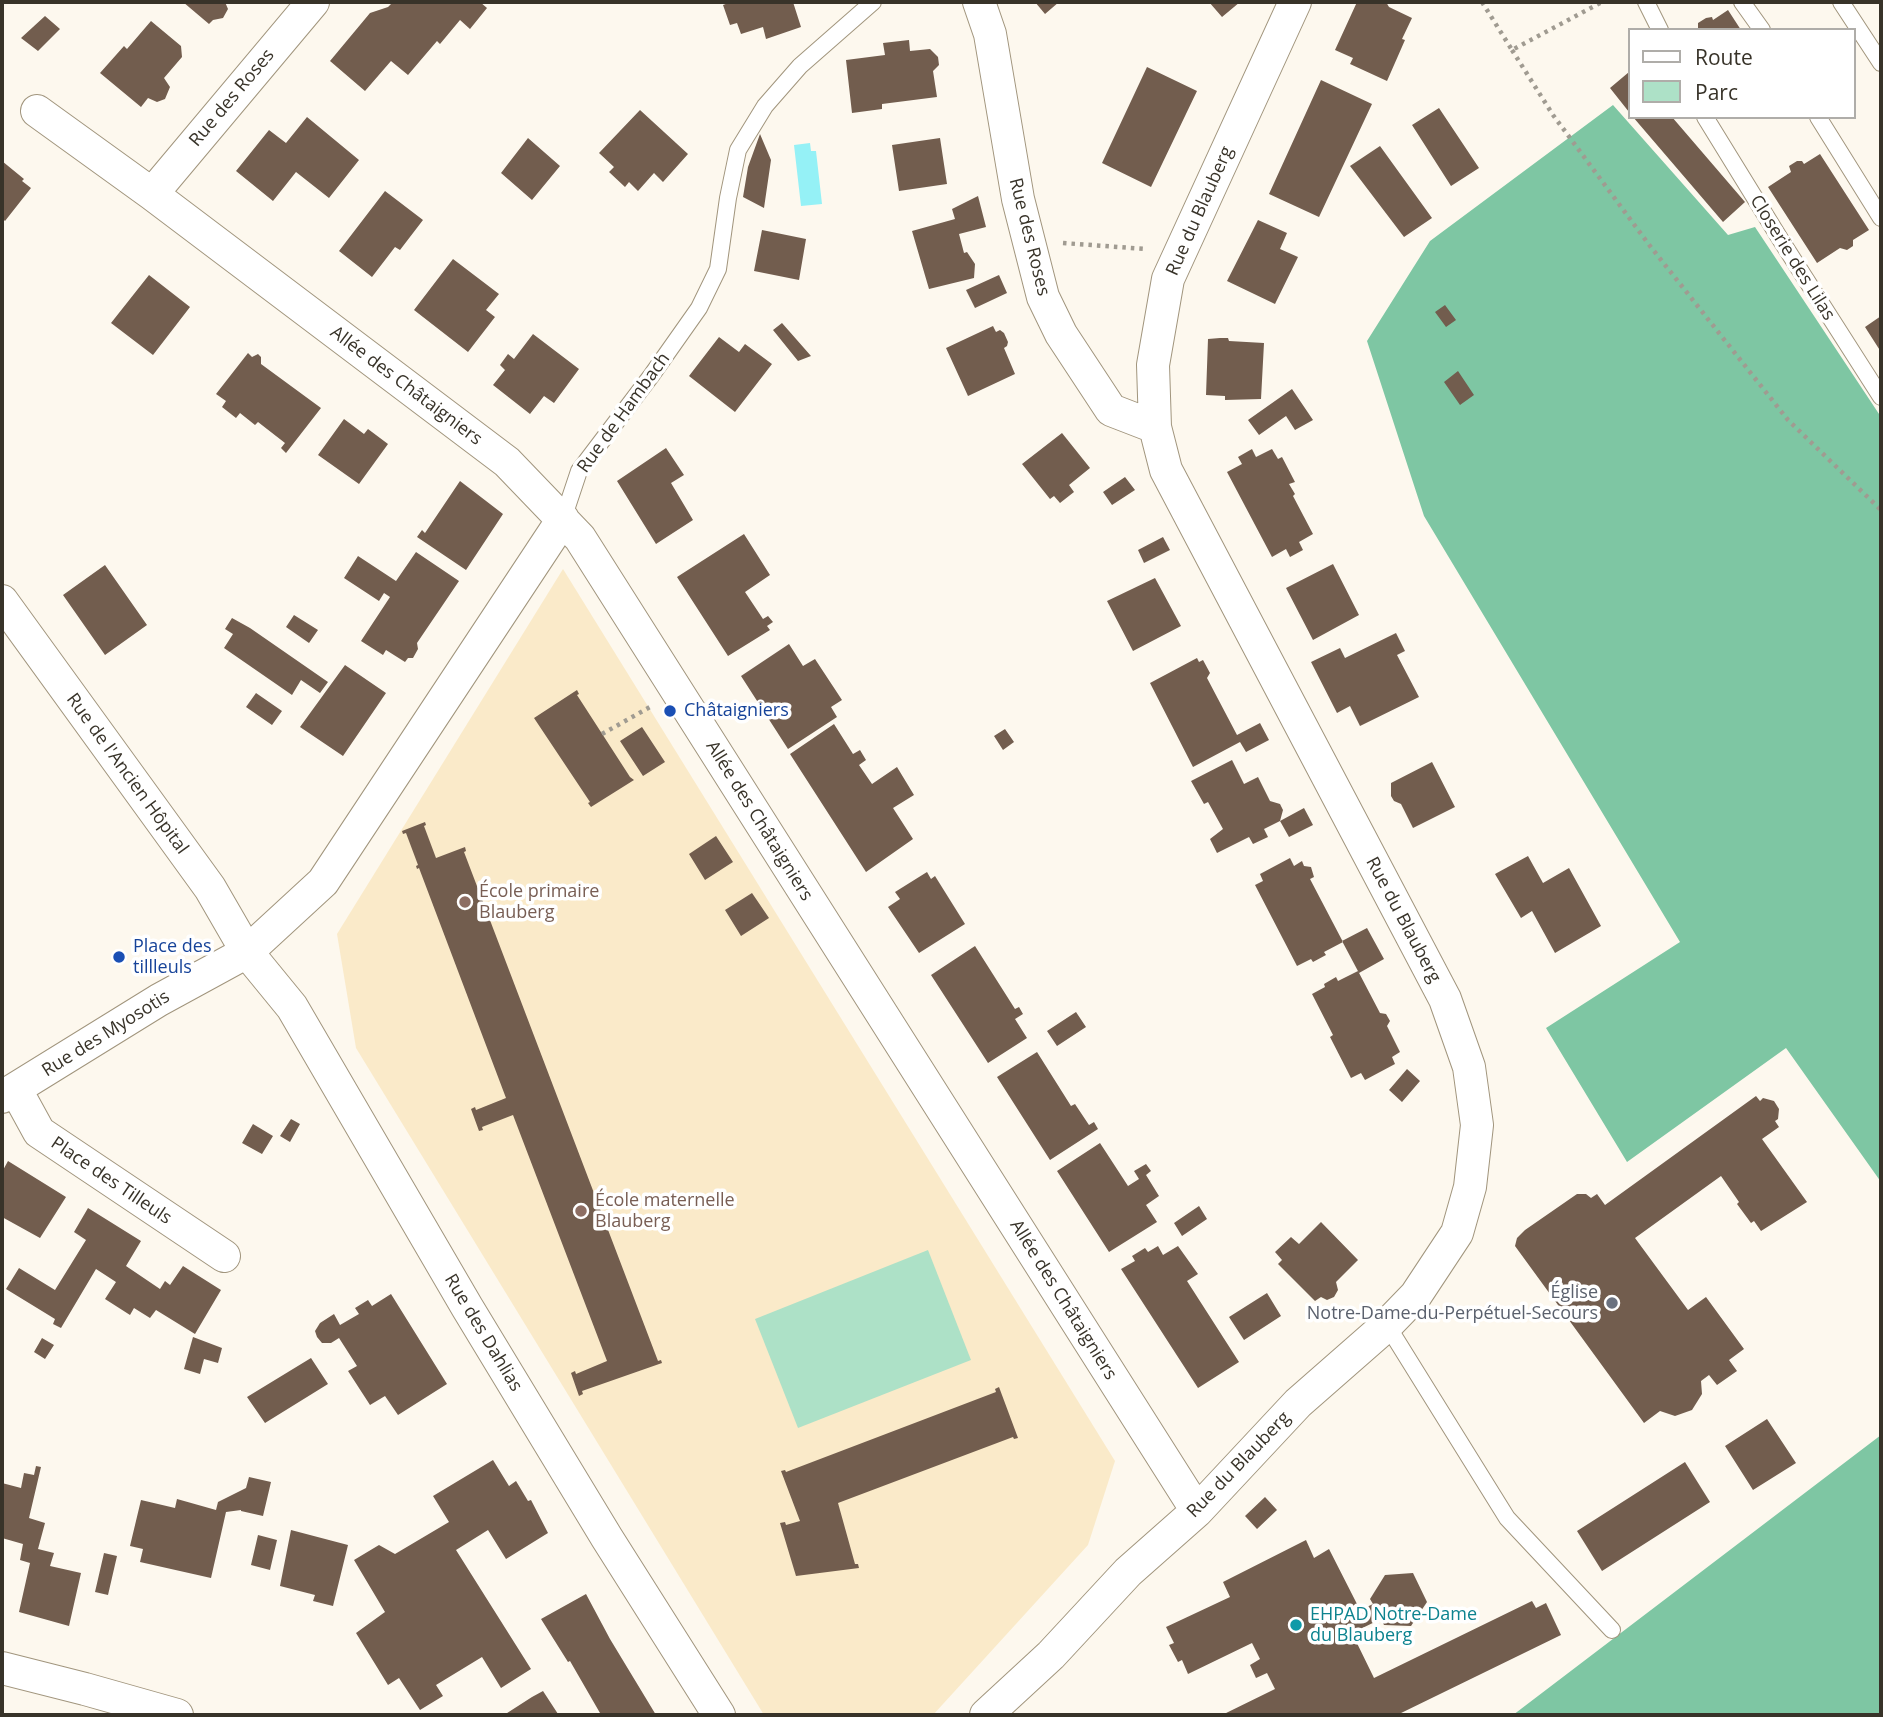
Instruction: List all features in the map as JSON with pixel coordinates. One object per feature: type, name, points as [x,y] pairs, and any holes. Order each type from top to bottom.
[{"type":"street","name":"Rue des Roses","points":[[152,194],[313,2]]},
{"type":"street","name":"Rue des Roses","points":[[979,2],[990,34],[1015,187],[1043,297],[1061,334],[1111,410],[1155,427]]},
{"type":"street","name":"Rue du Blauberg","points":[[986,1715],[1051,1655],[1128,1572],[1197,1511],[1298,1402],[1387,1325],[1416,1295],[1457,1233],[1470,1187],[1477,1125],[1469,1067],[1445,999],[1166,470],[1155,427],[1153,365],[1168,279],[1295,2]]},
{"type":"street","name":"Allée des Châtaigniers","points":[[37,111],[152,194],[507,462],[580,538],[1197,1511]]},
{"type":"street","name":"Rue de Hambach","points":[[247,952],[323,882],[563,519]]},
{"type":"street","name":"Rue de l'Ancien Hôpital","points":[[2,601],[210,888],[247,952]]},
{"type":"street","name":"Rue des Myosotis","points":[[9,1094],[159,1000],[247,952]]},
{"type":"street","name":"Rue des Dahlias","points":[[247,952],[292,1007],[467,1307],[607,1538],[719,1715]]},
{"type":"street","name":"Place des Tilleuls","points":[[9,1094],[38,1132],[223,1256]]},
{"type":"street","points":[[2,1668],[177,1715]]},
{"type":"lane","name":"Rue de Hambach","points":[[563,519],[579,471],[652,376],[699,308],[718,270],[738,150],[765,106],[800,66],[873,2]]},
{"type":"lane","points":[[1646,2],[1659,28]]},
{"type":"lane","points":[[1742,2],[1761,28]]},
{"type":"lane","points":[[1842,2],[1881,63]]},
{"type":"lane","name":"Closerie des Lilas","points":[[1706,119],[1881,397]]},
{"type":"lane","points":[[1819,119],[1881,218]]},
{"type":"lane","points":[[1387,1325],[1507,1518],[1612,1630]]},
{"type":"path","points":[[1482,2],[1553,115],[1650,246],[1780,409],[1881,510]]},
{"type":"path","points":[[1512,50],[1602,2]]},
{"type":"path","points":[[1028,241],[1181,252]]},
{"type":"path","points":[[602,734],[677,692]]},
{"type":"shaded area","points":[[563,569],[1115,1461],[1088,1545],[933,1715],[764,1715],[356,1048],[337,934]]},
{"type":"green space","points":[[1613,105],[1728,235],[1755,227],[1881,417],[1881,1182],[1786,1048],[1627,1162],[1546,1028],[1680,942],[1424,516],[1367,341],[1430,241]]},
{"type":"green space","points":[[928,1250],[971,1360],[798,1428],[755,1319]]},
{"type":"green space","points":[[1881,1435],[1881,1715],[1513,1715]]},
{"type":"water","points":[[810,143],[811,151],[816,151],[822,204],[801,206],[794,145]]},
{"type":"building","points":[[183,2],[225,2],[228,9],[223,18],[213,20],[209,24]]},
{"type":"building","points":[[393,2],[480,2],[487,8],[470,29],[460,20],[440,44],[437,41],[408,75],[391,61],[365,91],[330,61],[370,13],[388,7]]},
{"type":"building","points":[[731,2],[793,2],[801,27],[766,39],[763,27],[741,34],[737,23],[730,25],[723,5]]},
{"type":"building","points":[[1035,2],[1059,2],[1045,14]]},
{"type":"building","points":[[1209,2],[1240,2],[1222,17]]},
{"type":"building","points":[[1357,2],[1386,2],[1389,7],[1412,18],[1387,81],[1350,64],[1353,58],[1335,50]]},
{"type":"building","points":[[1728,10],[1740,28],[1698,28],[1698,23],[1706,18],[1712,17],[1713,20]]},
{"type":"building","points":[[45,16],[60,29],[38,51],[21,38]]},
{"type":"building","points":[[151,21],[181,46],[182,57],[164,78],[170,87],[165,99],[157,102],[148,98],[141,107],[100,73],[124,46],[127,49]]},
{"type":"building","points":[[909,40],[910,51],[930,49],[938,57],[939,65],[933,71],[937,97],[882,104],[882,109],[852,113],[846,60],[885,55],[883,43]]},
{"type":"building","points":[[1147,67],[1197,91],[1151,187],[1102,163]]},
{"type":"building","points":[[1628,73],[1628,111],[1610,88]]},
{"type":"building","points":[[1321,80],[1372,104],[1319,217],[1269,194]]},
{"type":"building","points":[[1439,108],[1479,168],[1451,186],[1412,125]]},
{"type":"building","points":[[640,110],[688,154],[663,182],[654,173],[638,191],[629,182],[625,187],[609,172],[614,167],[599,153]]},
{"type":"building","points":[[307,117],[359,160],[329,198],[296,172],[273,201],[236,171],[269,130],[286,143]]},
{"type":"building","points":[[1635,119],[1674,119],[1745,202],[1723,222]]},
{"type":"building","points":[[760,134],[771,160],[764,208],[743,197],[748,167]]},
{"type":"building","points":[[528,138],[560,166],[532,200],[501,173]]},
{"type":"building","points":[[940,138],[947,184],[899,191],[892,145]]},
{"type":"building","points":[[1380,146],[1432,218],[1404,237],[1350,166]]},
{"type":"building","points":[[1820,154],[1869,230],[1853,240],[1853,246],[1847,250],[1840,248],[1817,263],[1768,187],[1791,172],[1789,166],[1797,161],[1804,164]]},
{"type":"building","points":[[2,161],[31,188],[5,221],[2,218]]},
{"type":"building","points":[[385,191],[423,220],[400,250],[395,247],[372,277],[339,251]]},
{"type":"building","points":[[978,196],[986,227],[959,234],[964,253],[967,252],[975,264],[974,278],[929,289],[912,231],[955,219],[952,209]]},
{"type":"building","points":[[1258,220],[1287,233],[1280,249],[1298,257],[1275,304],[1227,281]]},
{"type":"building","points":[[762,230],[806,239],[799,280],[754,271]]},
{"type":"building","points":[[453,259],[499,294],[486,310],[495,317],[468,352],[414,310]]},
{"type":"building","points":[[149,275],[190,307],[153,355],[111,323]]},
{"type":"building","points":[[999,275],[1007,293],[975,308],[966,290]]},
{"type":"building","points":[[1445,305],[1456,320],[1446,327],[1435,312]]},
{"type":"building","points":[[1881,316],[1881,352],[1865,327]]},
{"type":"building","points":[[782,323],[811,356],[798,361],[773,330]]},
{"type":"building","points":[[993,326],[996,332],[1000,330],[1004,333],[1008,342],[1004,348],[1015,374],[968,396],[946,348]]},
{"type":"building","points":[[533,334],[579,369],[554,403],[544,396],[530,414],[493,385],[505,370],[500,365],[508,354],[514,359]]},
{"type":"building","points":[[719,337],[739,352],[745,344],[772,364],[735,412],[689,376]]},
{"type":"building","points":[[1228,338],[1229,341],[1264,343],[1261,399],[1225,400],[1225,396],[1206,395],[1208,339]]},
{"type":"building","points":[[248,353],[252,357],[258,354],[261,364],[321,408],[286,453],[281,448],[285,443],[258,422],[255,425],[240,413],[236,418],[222,407],[226,401],[216,394]]},
{"type":"building","points":[[1458,371],[1474,395],[1460,405],[1444,382]]},
{"type":"building","points":[[1292,389],[1313,420],[1295,430],[1286,416],[1259,435],[1248,420]]},
{"type":"building","points":[[344,419],[364,434],[368,429],[388,444],[359,484],[318,455]]},
{"type":"building","points":[[1062,433],[1090,468],[1069,485],[1074,492],[1060,503],[1054,496],[1050,499],[1022,464]]},
{"type":"building","points":[[666,448],[684,475],[671,483],[693,520],[656,544],[617,481]]},
{"type":"building","points":[[1252,449],[1256,457],[1272,449],[1278,459],[1282,457],[1295,482],[1289,484],[1295,494],[1293,496],[1313,534],[1299,542],[1303,550],[1290,557],[1286,549],[1272,557],[1227,472],[1242,464],[1238,457]]},
{"type":"building","points":[[1125,477],[1135,490],[1112,505],[1103,492]]},
{"type":"building","points":[[460,481],[503,514],[466,570],[417,537],[422,530],[425,533]]},
{"type":"building","points":[[744,534],[770,575],[745,592],[763,619],[768,616],[773,622],[767,626],[770,630],[728,656],[677,577]]},
{"type":"building","points":[[1163,537],[1170,550],[1144,563],[1138,550]]},
{"type":"building","points":[[416,552],[459,581],[417,643],[418,649],[413,658],[408,658],[405,662],[386,650],[383,655],[361,641],[390,597],[384,593],[379,601],[344,578],[358,556],[396,581]]},
{"type":"building","points":[[1333,564],[1359,615],[1313,640],[1286,588]]},
{"type":"building","points":[[105,565],[147,625],[105,655],[63,595]]},
{"type":"building","points":[[1155,578],[1181,626],[1133,651],[1107,601]]},
{"type":"building","points":[[294,615],[318,630],[309,643],[286,627]]},
{"type":"building","points":[[232,618],[328,682],[320,693],[301,680],[292,695],[224,648],[233,634],[225,629]]},
{"type":"building","points":[[1396,633],[1405,651],[1397,655],[1419,697],[1360,726],[1350,706],[1337,713],[1311,662],[1340,648],[1345,658]]},
{"type":"building","points":[[789,644],[803,666],[815,659],[842,700],[831,707],[837,717],[788,749],[741,676]]},
{"type":"building","points":[[1197,658],[1199,662],[1203,660],[1210,673],[1207,678],[1237,735],[1260,723],[1269,740],[1246,752],[1240,742],[1193,767],[1150,683]]},
{"type":"building","points":[[345,665],[386,693],[343,756],[300,727]]},
{"type":"building","points":[[577,690],[577,695],[634,780],[591,807],[534,718]]},
{"type":"building","points":[[256,693],[282,711],[272,725],[246,707]]},
{"type":"building","points":[[834,724],[853,754],[860,750],[866,760],[859,765],[872,784],[897,767],[914,795],[893,808],[913,839],[866,872],[790,754]]},
{"type":"building","points":[[642,727],[665,762],[643,776],[620,741]]},
{"type":"building","points":[[1005,729],[1014,742],[1003,750],[994,736]]},
{"type":"building","points":[[1232,760],[1244,784],[1258,777],[1270,801],[1280,804],[1283,810],[1280,821],[1264,829],[1268,837],[1253,844],[1249,837],[1217,853],[1210,839],[1223,829],[1208,802],[1204,804],[1191,781]]},
{"type":"building","points":[[1432,762],[1455,807],[1413,828],[1401,804],[1391,796],[1391,783]]},
{"type":"building","points":[[1304,808],[1313,825],[1289,837],[1280,821]]},
{"type":"building","points":[[425,822],[424,826],[436,858],[465,847],[464,852],[658,1361],[661,1360],[662,1363],[582,1391],[583,1394],[579,1396],[571,1373],[575,1371],[576,1374],[607,1361],[513,1115],[482,1127],[483,1130],[479,1131],[471,1109],[475,1107],[476,1110],[506,1098],[419,868],[417,869],[418,865],[406,833],[403,834],[402,831]]},
{"type":"building","points":[[716,836],[733,862],[705,880],[689,854]]},
{"type":"building","points":[[1528,856],[1543,883],[1569,868],[1601,926],[1555,953],[1532,911],[1521,918],[1495,874]]},
{"type":"building","points":[[1290,858],[1294,866],[1302,861],[1304,866],[1311,867],[1314,877],[1310,879],[1343,942],[1324,952],[1326,955],[1313,962],[1311,959],[1297,966],[1255,885],[1263,881],[1260,874]]},
{"type":"building","points":[[927,872],[931,879],[935,876],[965,924],[919,953],[888,907],[900,899],[895,892]]},
{"type":"building","points":[[752,893],[769,918],[741,936],[725,910]]},
{"type":"building","points":[[1367,928],[1384,959],[1359,973],[1342,941]]},
{"type":"building","points":[[975,946],[1015,1009],[1019,1007],[1023,1014],[1015,1019],[1027,1038],[988,1063],[931,975]]},
{"type":"building","points":[[1358,971],[1380,1013],[1386,1014],[1390,1021],[1387,1026],[1400,1052],[1392,1057],[1395,1064],[1365,1080],[1361,1073],[1351,1078],[1312,994],[1336,977],[1338,981]]},
{"type":"building","points":[[1076,1012],[1086,1027],[1057,1046],[1047,1031]]},
{"type":"building","points":[[1037,1052],[1071,1106],[1075,1104],[1089,1125],[1094,1122],[1098,1129],[1050,1160],[997,1077]]},
{"type":"building","points":[[1407,1069],[1420,1081],[1402,1102],[1389,1090]]},
{"type":"building","name":"Église Notre-Dame-du-Perpétuel-Secours","points":[[1756,1096],[1760,1101],[1763,1098],[1774,1101],[1779,1109],[1778,1119],[1775,1121],[1779,1127],[1762,1139],[1807,1202],[1761,1231],[1754,1221],[1751,1223],[1737,1204],[1739,1202],[1721,1176],[1635,1238],[1688,1310],[1706,1297],[1744,1349],[1729,1360],[1737,1371],[1717,1385],[1709,1375],[1701,1381],[1702,1394],[1692,1410],[1675,1416],[1660,1411],[1644,1423],[1515,1246],[1517,1238],[1577,1194],[1586,1194],[1591,1198],[1597,1194],[1605,1205]]},
{"type":"building","points":[[291,1119],[300,1124],[290,1142],[280,1136]]},
{"type":"building","points":[[253,1124],[273,1136],[262,1154],[242,1143]]},
{"type":"building","points":[[1100,1143],[1128,1186],[1139,1179],[1134,1171],[1146,1164],[1151,1171],[1146,1175],[1159,1196],[1146,1205],[1157,1222],[1109,1252],[1057,1171]]},
{"type":"building","points":[[8,1161],[66,1197],[40,1238],[2,1217],[2,1172]]},
{"type":"building","points":[[1199,1206],[1207,1219],[1182,1236],[1174,1223]]},
{"type":"building","points":[[88,1208],[141,1241],[126,1266],[160,1289],[165,1281],[170,1285],[183,1266],[221,1290],[195,1334],[156,1310],[150,1318],[134,1308],[130,1315],[105,1299],[116,1282],[96,1269],[61,1328],[53,1324],[55,1319],[6,1289],[19,1268],[55,1290],[86,1240],[74,1232]]},
{"type":"building","points":[[1321,1222],[1358,1260],[1336,1282],[1338,1290],[1334,1297],[1327,1300],[1321,1297],[1315,1301],[1278,1264],[1282,1260],[1275,1252],[1291,1237],[1299,1244]]},
{"type":"building","points":[[1158,1246],[1163,1255],[1178,1246],[1198,1274],[1187,1281],[1239,1362],[1198,1388],[1121,1269],[1135,1261],[1132,1256],[1145,1248],[1148,1252]]},
{"type":"building","points":[[1267,1293],[1281,1316],[1244,1340],[1229,1317]]},
{"type":"building","points":[[391,1294],[447,1384],[398,1415],[385,1396],[370,1405],[348,1371],[357,1366],[339,1338],[331,1343],[322,1343],[315,1331],[320,1323],[334,1314],[340,1325],[359,1314],[355,1308],[368,1300],[372,1306]]},
{"type":"building","points":[[193,1337],[222,1348],[218,1363],[204,1359],[200,1374],[184,1369]]},
{"type":"building","points":[[42,1338],[54,1345],[45,1359],[34,1352]]},
{"type":"building","points":[[311,1358],[328,1384],[265,1423],[247,1397]]},
{"type":"building","points":[[999,1387],[1018,1438],[1013,1437],[838,1503],[855,1564],[858,1564],[859,1568],[796,1576],[780,1523],[785,1522],[786,1525],[800,1521],[781,1471],[786,1472],[996,1392],[995,1389]]},
{"type":"building","points":[[1767,1419],[1796,1463],[1753,1490],[1725,1446]]},
{"type":"building","points":[[493,1460],[509,1486],[516,1481],[528,1501],[531,1500],[548,1533],[506,1559],[488,1530],[456,1550],[531,1669],[501,1688],[482,1657],[436,1685],[443,1696],[420,1710],[399,1678],[388,1685],[356,1633],[385,1612],[354,1560],[379,1545],[395,1554],[449,1522],[433,1496]]},
{"type":"building","points":[[1685,1462],[1710,1502],[1602,1571],[1577,1531]]},
{"type":"building","points":[[36,1466],[41,1467],[29,1518],[45,1523],[38,1549],[54,1553],[50,1566],[81,1573],[69,1626],[19,1612],[30,1563],[20,1560],[23,1544],[2,1538],[2,1483],[21,1488],[24,1473],[34,1475]]},
{"type":"building","points":[[249,1477],[271,1482],[263,1516],[241,1510],[226,1512],[211,1578],[140,1562],[143,1549],[130,1546],[141,1500],[175,1508],[177,1499],[216,1510],[218,1502],[246,1488]]},
{"type":"building","points":[[1265,1497],[1277,1510],[1257,1529],[1245,1516]]},
{"type":"building","points":[[291,1530],[348,1545],[333,1606],[313,1601],[315,1595],[280,1586]]},
{"type":"building","points":[[258,1535],[277,1540],[270,1570],[251,1565]]},
{"type":"building","name":"EHPAD Notre-Dame du Blauberg","points":[[1306,1540],[1314,1558],[1329,1549],[1357,1604],[1341,1612],[1344,1618],[1373,1604],[1370,1599],[1385,1575],[1413,1573],[1427,1602],[1411,1626],[1384,1625],[1381,1619],[1352,1633],[1374,1678],[1532,1601],[1536,1608],[1546,1603],[1561,1635],[1397,1715],[1222,1715],[1275,1689],[1267,1673],[1256,1678],[1250,1665],[1260,1659],[1252,1643],[1188,1674],[1182,1660],[1178,1662],[1169,1645],[1174,1643],[1166,1627],[1230,1597],[1223,1582]]},
{"type":"building","points":[[104,1553],[117,1556],[108,1595],[95,1592]]},
{"type":"building","points":[[586,1594],[656,1715],[595,1715],[600,1713],[570,1661],[568,1662],[541,1619]]},
{"type":"building","points":[[543,1691],[558,1714],[504,1715],[532,1697]]},
{"type":"place","name":"Châtaigniers","points":[[670,711]]},
{"type":"place","name":"École primaire Blauberg","points":[[465,902]]},
{"type":"place","name":"Place des tillleuls","points":[[119,957]]},
{"type":"place","name":"École maternelle Blauberg","points":[[581,1211]]},
{"type":"place","name":"Église Notre-Dame-du-Perpétuel-Secours","points":[[1612,1303]]},
{"type":"place","name":"EHPAD Notre-Dame du Blauberg","points":[[1296,1625]]}]
